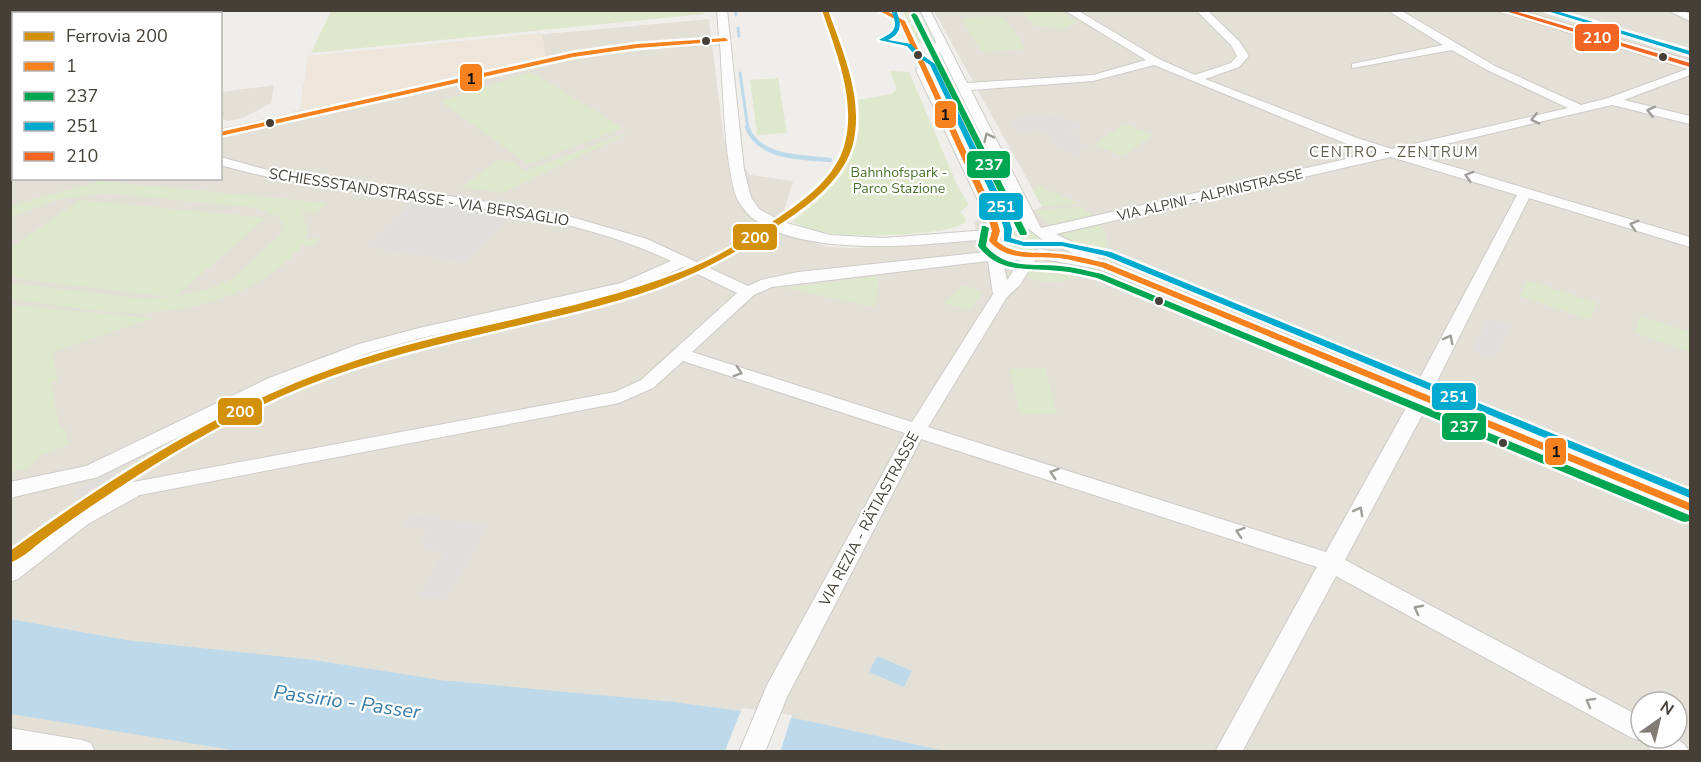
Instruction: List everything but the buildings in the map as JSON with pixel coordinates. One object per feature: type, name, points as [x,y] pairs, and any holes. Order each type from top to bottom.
[{"type":"main road","points":[[1502,10],[1690,65]]},
{"type":"street","points":[[723,10],[736,170],[742,194],[756,214],[773,223],[823,240],[853,243],[994,241],[1029,255],[1103,265]]},
{"type":"street","points":[[925,10],[1006,174],[1041,232]]},
{"type":"street","points":[[1069,10],[1155,61],[1194,79],[1352,141],[1690,242]]},
{"type":"street","points":[[1194,79],[1235,65],[1243,56],[1238,47],[1201,10]]},
{"type":"street","points":[[1392,10],[1491,68],[1580,109]]},
{"type":"street","points":[[1672,10],[1690,18]]},
{"type":"street","points":[[222,134],[573,55],[638,46],[724,40]]},
{"type":"street","points":[[942,41],[922,70],[990,211],[1001,294]]},
{"type":"street","points":[[1356,66],[1453,46]]},
{"type":"street","points":[[964,87],[1094,78],[1155,61]]},
{"type":"street","points":[[926,66],[942,64],[955,69]]},
{"type":"street","name":"VIA ALPINI - ALPINISTRASSE","points":[[1041,232],[1104,220],[1580,109],[1612,101],[1690,71]]},
{"type":"street","points":[[1612,101],[1690,120]]},
{"type":"street","points":[[1352,141],[1365,158]]},
{"type":"street","name":"SCHIESSSTANDSTRASSE - VIA BERSAGLIO","points":[[222,162],[263,173],[517,210],[575,222],[642,242],[748,292]]},
{"type":"street","points":[[973,176],[1006,174]]},
{"type":"street","points":[[1228,752],[1421,395],[1525,192]]},
{"type":"street","points":[[10,573],[81,518],[124,492],[146,484],[619,397],[647,384],[682,355],[748,292],[767,283],[798,277],[967,257],[994,241],[1012,225],[1041,232],[1060,240],[1103,265],[1690,507]]},
{"type":"street","name":"VIA REZIA - RÄTIASTRASSE","points":[[752,752],[773,700],[917,429],[1001,294],[1014,282],[1029,255],[1049,246],[1041,232]]},
{"type":"street","points":[[10,490],[91,472],[275,382],[365,348],[419,333],[626,286],[686,261]]},
{"type":"street","points":[[682,355],[1331,562],[1629,723]]},
{"type":"street","points":[[10,740],[82,752]]},
{"type":"shaded area","points":[[934,11],[1690,11],[1690,751],[11,751],[10,140],[12,140],[12,180],[222,180],[222,132],[300,110],[308,56],[709,19],[724,140],[750,175],[793,181],[778,233],[828,247],[853,248],[961,240],[975,242],[975,223],[981,214],[1036,210],[1042,206]]},
{"type":"shaded area","points":[[542,33],[546,58],[300,113],[308,56]]},
{"type":"shaded area","points":[[274,85],[271,103],[243,118],[227,121],[222,118],[222,92]]},
{"type":"shaded area","points":[[1058,116],[1085,126],[1068,131],[1081,137],[1079,141],[1090,145],[1075,155],[1056,147],[1044,129],[1017,131],[1012,119]]},
{"type":"shaded area","points":[[415,199],[513,213],[466,262],[365,247]]},
{"type":"shaded area","points":[[1489,318],[1510,326],[1494,358],[1472,350]]},
{"type":"shaded area","points":[[116,467],[122,471],[81,497],[74,493]]},
{"type":"shaded area","points":[[410,515],[489,525],[446,600],[418,596],[444,552],[422,549],[426,542],[420,541],[427,530],[402,526]]},
{"type":"green space","points":[[703,10],[704,14],[311,53],[331,11]]},
{"type":"green space","points":[[903,11],[918,11],[935,42],[927,45],[918,42],[910,25],[922,26],[919,21],[909,23]]},
{"type":"green space","points":[[1022,11],[1060,11],[1077,22],[1062,29],[1034,25]]},
{"type":"green space","points":[[998,16],[1004,18],[1024,46],[1021,49],[987,52],[980,50],[963,20],[967,17]]},
{"type":"green space","points":[[938,65],[950,69],[998,169],[987,172],[975,166],[930,71],[932,67]]},
{"type":"green space","name":"Bahnhofspark - Parco Stazione","points":[[890,71],[909,72],[957,185],[969,205],[960,212],[966,222],[938,231],[895,235],[850,235],[819,232],[792,222],[834,184],[844,170],[857,139],[858,100],[891,94],[897,89]]},
{"type":"green space","points":[[531,72],[623,128],[528,164],[440,101]]},
{"type":"green space","points":[[778,78],[787,133],[757,135],[750,80]]},
{"type":"green space","points":[[1124,124],[1153,135],[1123,156],[1094,145]]},
{"type":"green space","points":[[635,130],[503,193],[461,187],[500,159],[506,162],[511,160],[525,171]]},
{"type":"green space","points":[[991,179],[1006,182],[1022,216],[1003,218],[985,184]]},
{"type":"green space","points":[[100,181],[327,203],[316,213],[302,211],[308,232],[305,239],[319,239],[315,246],[302,245],[271,274],[252,285],[211,302],[168,311],[130,313],[96,311],[11,299],[11,283],[147,299],[170,297],[11,278],[11,247],[80,200],[266,218],[176,296],[209,289],[234,278],[285,230],[279,217],[258,208],[106,193],[56,200],[11,217],[11,207],[20,203]]},
{"type":"green space","points":[[1039,186],[1079,204],[1042,206],[1032,190]]},
{"type":"green space","points":[[1082,207],[1096,219],[1070,225],[1055,225],[1042,218],[1036,210]]},
{"type":"green space","points":[[1099,225],[1104,230],[1108,247],[1099,257],[1060,234]]},
{"type":"green space","points":[[1020,229],[1037,235],[1041,245],[1032,251],[1022,252],[1003,245],[1000,237],[1003,234]]},
{"type":"green space","points":[[1049,260],[1073,265],[1087,273],[1057,282],[1041,281],[1027,276],[1033,263],[1041,262],[1049,274],[1057,274]]},
{"type":"green space","points":[[878,276],[876,301],[873,307],[786,288]]},
{"type":"green space","points":[[1527,280],[1596,303],[1590,320],[1520,296]]},
{"type":"green space","points":[[964,285],[982,292],[970,310],[944,303]]},
{"type":"green space","points":[[10,305],[153,318],[52,352],[58,380],[51,383],[60,429],[65,428],[68,445],[39,456],[29,468],[11,472]]},
{"type":"green space","points":[[1640,316],[1690,332],[1690,352],[1635,333]]},
{"type":"green space","points":[[1045,368],[1057,414],[1020,415],[1010,369]]},
{"type":"water","name":"Passirio - Passer","points":[[10,619],[126,640],[314,660],[440,680],[674,702],[799,719],[945,751],[238,751],[11,714]]},
{"type":"water","points":[[877,656],[912,671],[904,687],[869,672]]},
{"type":"pier","points":[[742,708],[792,715],[780,752],[725,751]]},
{"type":"waterway","points":[[736,10],[736,15]]},
{"type":"waterway","points":[[738,28],[739,36]]},
{"type":"waterway","points":[[740,73],[748,129]]},
{"type":"waterway","points":[[748,129],[761,145],[771,151],[794,157],[830,160]]},
{"type":"rail line","name":"200","points":[[10,558],[88,502],[169,450],[211,426],[298,385],[401,350],[576,309],[633,292],[689,272],[742,245],[794,211],[819,190],[834,173],[849,144],[852,127],[850,93],[842,59],[825,10]]},
{"type":"transit line","name":"1","points":[[880,10],[902,21],[990,211],[996,231]]},
{"type":"transit line","name":"251","points":[[893,10],[898,25],[896,32],[882,40],[909,45],[932,64],[1001,207],[1008,229],[1007,239],[1024,244],[1062,244],[1108,254],[1690,494]]},
{"type":"transit line","name":"210","points":[[1504,10],[1690,65]]},
{"type":"transit line","name":"251","points":[[1546,10],[1690,53]]},
{"type":"transit line","name":"237","points":[[914,15],[1023,233]]},
{"type":"transit line","name":"1","points":[[222,134],[573,55],[637,46],[725,40]]},
{"type":"transit line","name":"237","points":[[985,228],[982,246],[989,255],[1006,264],[1078,271],[1099,276],[1685,518]]},
{"type":"transit line","name":"1","points":[[996,231],[993,241],[1008,252],[1061,256],[1103,265],[1690,507]]},
{"type":"district","name":"CENTRO - ZENTRUM","points":[[1394,152]]}]
